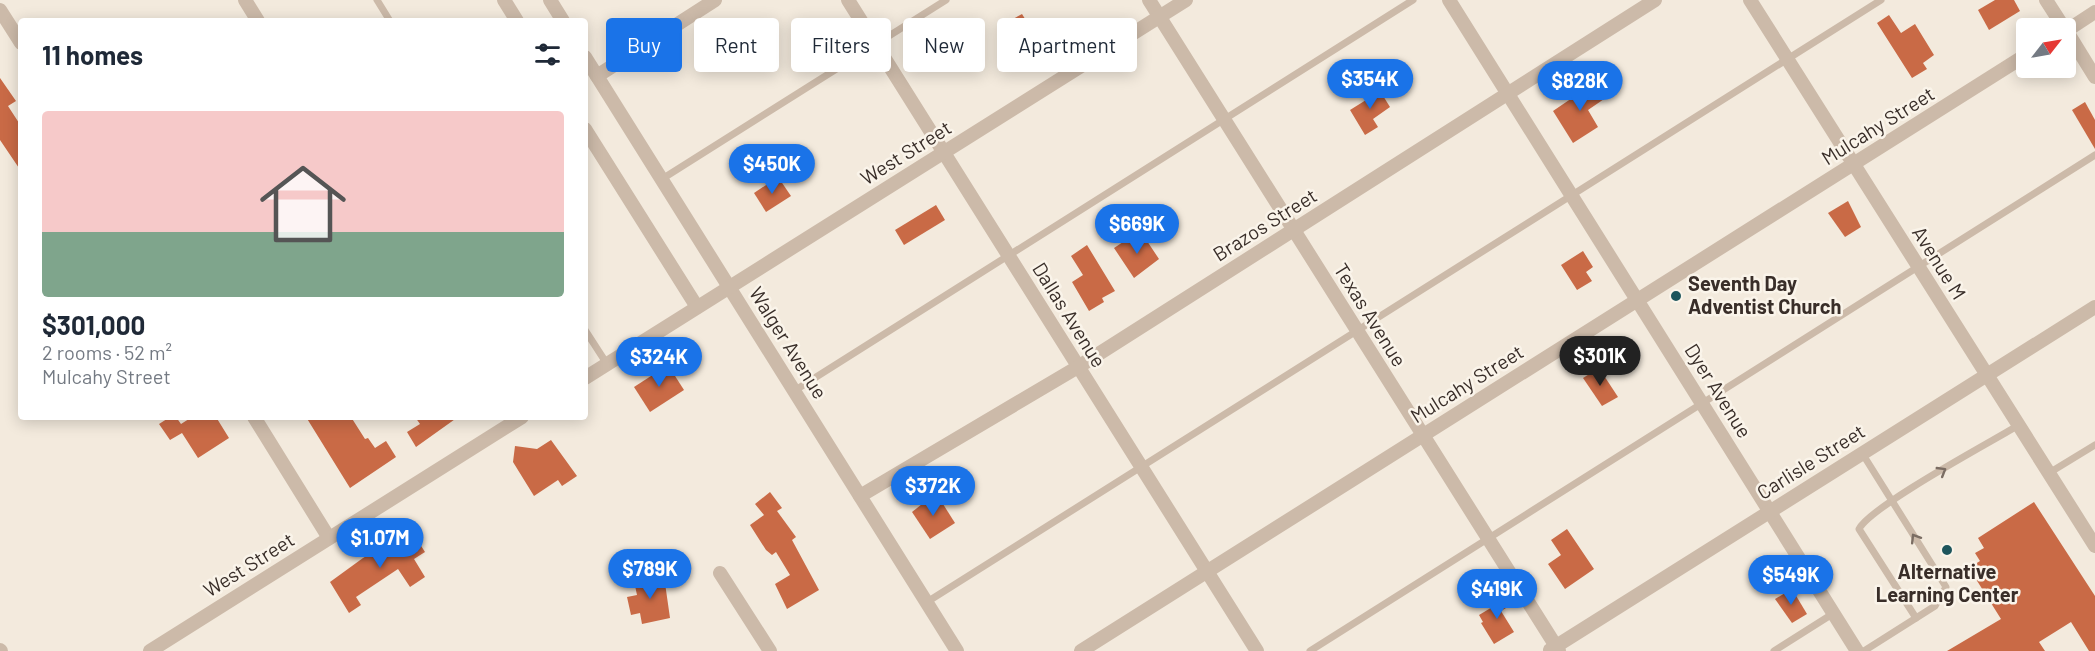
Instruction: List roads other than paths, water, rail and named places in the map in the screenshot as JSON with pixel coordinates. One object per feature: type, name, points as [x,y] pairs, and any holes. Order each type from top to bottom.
[{"type":"street","points":[[245,0],[256,18]]},
{"type":"street","points":[[504,0],[515,18]]},
{"type":"street","points":[[550,0],[561,18]]},
{"type":"street","points":[[597,76],[716,0]]},
{"type":"street","name":"Dallas Avenue","points":[[848,0],[859,18]]},
{"type":"street","name":"Texas Avenue","points":[[1149,0],[1488,538],[1555,649]]},
{"type":"street","name":"West Street","points":[[588,376],[1186,0]]},
{"type":"street","name":"Dyer Avenue","points":[[1449,0],[1857,651]]},
{"type":"street","name":"Brazos Street","points":[[860,496],[1078,367],[1655,0]]},
{"type":"street","name":"Avenue M","points":[[1750,0],[2095,546]]},
{"type":"street","points":[[2046,0],[2057,18]]},
{"type":"street","points":[[0,10],[18,39]]},
{"type":"street","points":[[2076,23],[2095,12]]},
{"type":"street","points":[[2076,47],[2095,77]]},
{"type":"street","name":"Mulcahy Street","points":[[1081,651],[2016,61]]},
{"type":"street","name":"Walger Avenue","points":[[588,62],[957,651]]},
{"type":"street","name":"Dallas Avenue","points":[[891,68],[1257,651]]},
{"type":"street","points":[[588,134],[697,307]]},
{"type":"street","name":"Carlisle Street","points":[[1555,649],[2095,307]]},
{"type":"street","points":[[256,420],[329,538]]},
{"type":"street","name":"West Street","points":[[150,651],[512,420]]},
{"type":"street","points":[[720,573],[770,651]]},
{"type":"lane","points":[[377,0],[388,18]]},
{"type":"lane","points":[[891,35],[946,0]]},
{"type":"lane","points":[[794,391],[1413,0]]},
{"type":"lane","points":[[927,602],[1881,0]]},
{"type":"lane","points":[[662,179],[832,72]]},
{"type":"lane","points":[[1310,651],[2095,155]]},
{"type":"lane","points":[[588,335],[607,364]]},
{"type":"lane","points":[[1916,618],[1859,529],[1864,519],[2019,425]]},
{"type":"lane","points":[[2049,473],[2095,444]]},
{"type":"lane","points":[[1862,453],[1946,587],[1935,606],[1864,651]]},
{"type":"lane","points":[[1774,651],[1833,613]]},
{"type":"place","name":"Seventh Day Adventist Church","points":[[1676,296]]},
{"type":"place","name":"Alternative Learning Center","points":[[1947,550]]}]
